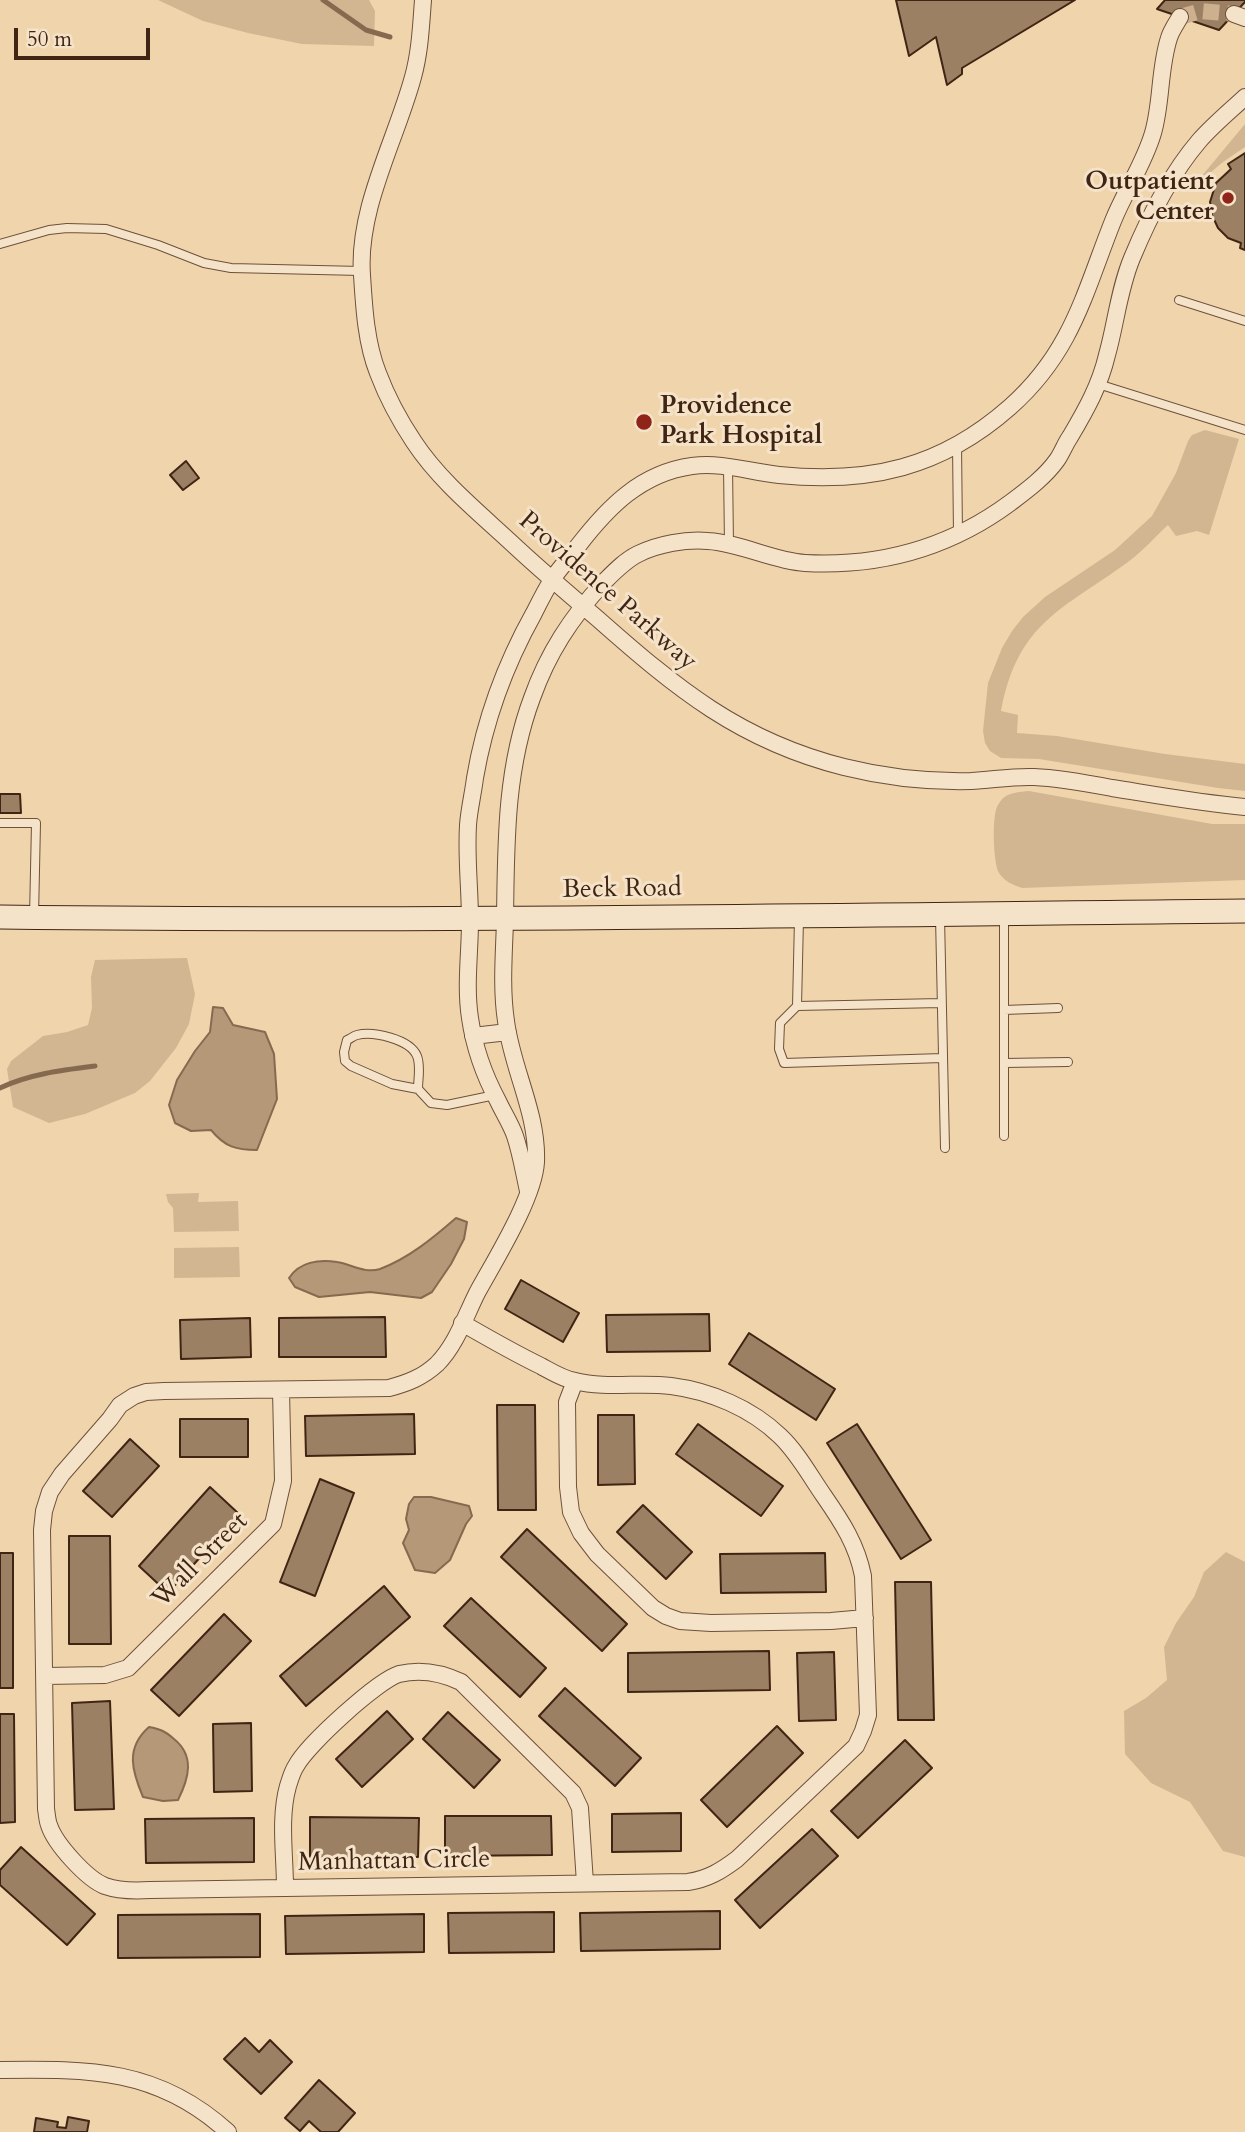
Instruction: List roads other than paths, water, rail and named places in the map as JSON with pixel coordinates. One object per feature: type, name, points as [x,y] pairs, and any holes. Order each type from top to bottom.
[{"type":"main road","name":"Beck Road","points":[[0,917],[505,919],[1245,911]]},
{"type":"street","name":"Providence Parkway","points":[[423,0],[413,76],[365,228],[361,271],[367,329],[377,371],[415,444],[440,475],[552,580],[658,672],[709,709],[755,736],[846,768],[887,775],[943,781],[1033,777],[1245,807]]},
{"type":"street","points":[[528,1194],[515,1134],[475,1048],[468,989],[468,820],[481,742],[513,650],[552,580],[590,530],[622,497],[644,481],[674,469],[697,466],[728,466],[820,479],[852,478],[903,468],[957,444],[994,420],[1036,382],[1076,320],[1115,217],[1153,133],[1169,36],[1180,17]]},
{"type":"street","points":[[462,1323],[528,1194],[536,1169],[534,1124],[512,1057],[505,1016],[505,833],[509,788],[517,746],[531,699],[561,634],[617,569],[636,555],[679,542],[709,541],[800,562],[868,562],[909,554],[958,535],[1009,504],[1056,461],[1093,398],[1107,356],[1129,264],[1148,220],[1171,179],[1199,141],[1245,97]]},
{"type":"street","points":[[473,1036],[508,1032]]},
{"type":"street","points":[[495,1095],[523,1090]]},
{"type":"street","name":"Manhattan Circle","points":[[462,1323],[538,1365],[575,1381],[668,1386],[700,1392],[731,1403],[779,1436],[793,1451],[853,1541],[860,1558],[868,1715],[856,1746],[747,1850],[716,1875],[702,1880],[130,1891],[102,1885],[57,1841],[49,1826],[46,1809],[42,1530],[50,1492],[120,1405],[134,1396],[164,1391],[389,1388],[409,1383],[438,1363],[451,1347],[462,1323]]},
{"type":"street","points":[[575,1381],[567,1402],[571,1512],[581,1533],[597,1554],[653,1608],[680,1621],[711,1623],[865,1618]]},
{"type":"street","name":"Wall Street","points":[[45,1676],[105,1675],[128,1668],[273,1524],[284,1481],[281,1390]]},
{"type":"street","points":[[285,1888],[284,1810],[296,1765],[323,1733],[376,1687],[400,1674],[422,1672],[437,1673],[461,1682],[573,1793],[580,1808],[585,1883]]},
{"type":"street","points":[[0,2070],[92,2071],[123,2077],[152,2085],[182,2098],[211,2116],[228,2132]]},
{"type":"lane","points":[[0,244],[49,230],[106,229],[204,263],[231,268],[361,271]]},
{"type":"lane","points":[[1179,300],[1245,321]]},
{"type":"lane","points":[[1098,384],[1245,429]]},
{"type":"lane","points":[[957,444],[958,535]]},
{"type":"lane","points":[[728,466],[729,545]]},
{"type":"lane","points":[[0,823],[36,823],[33,918]]},
{"type":"lane","points":[[940,914],[945,1147]]},
{"type":"lane","points":[[1003,1136],[1004,914]]},
{"type":"lane","points":[[799,916],[797,1006],[780,1023],[779,1049],[785,1063],[942,1058]]},
{"type":"lane","points":[[797,1006],[941,1003]]},
{"type":"lane","points":[[1004,1010],[1058,1009]]},
{"type":"lane","points":[[418,1089],[419,1062],[411,1047],[400,1040],[382,1036],[357,1035],[347,1040],[345,1061],[351,1066],[391,1084],[418,1089],[431,1104],[447,1105],[495,1095]]},
{"type":"lane","points":[[1004,1063],[1068,1062]]},
{"type":"waterway","points":[[323,0],[366,30],[390,37]]},
{"type":"waterway","points":[[0,1088],[34,1076],[95,1066]]},
{"type":"tunnel","points":[[1180,17],[1201,11],[1234,14]]},
{"type":"place","name":"Outpatient Center","points":[[1228,198]]},
{"type":"place","name":"Providence Park Hospital","points":[[644,422]]}]
